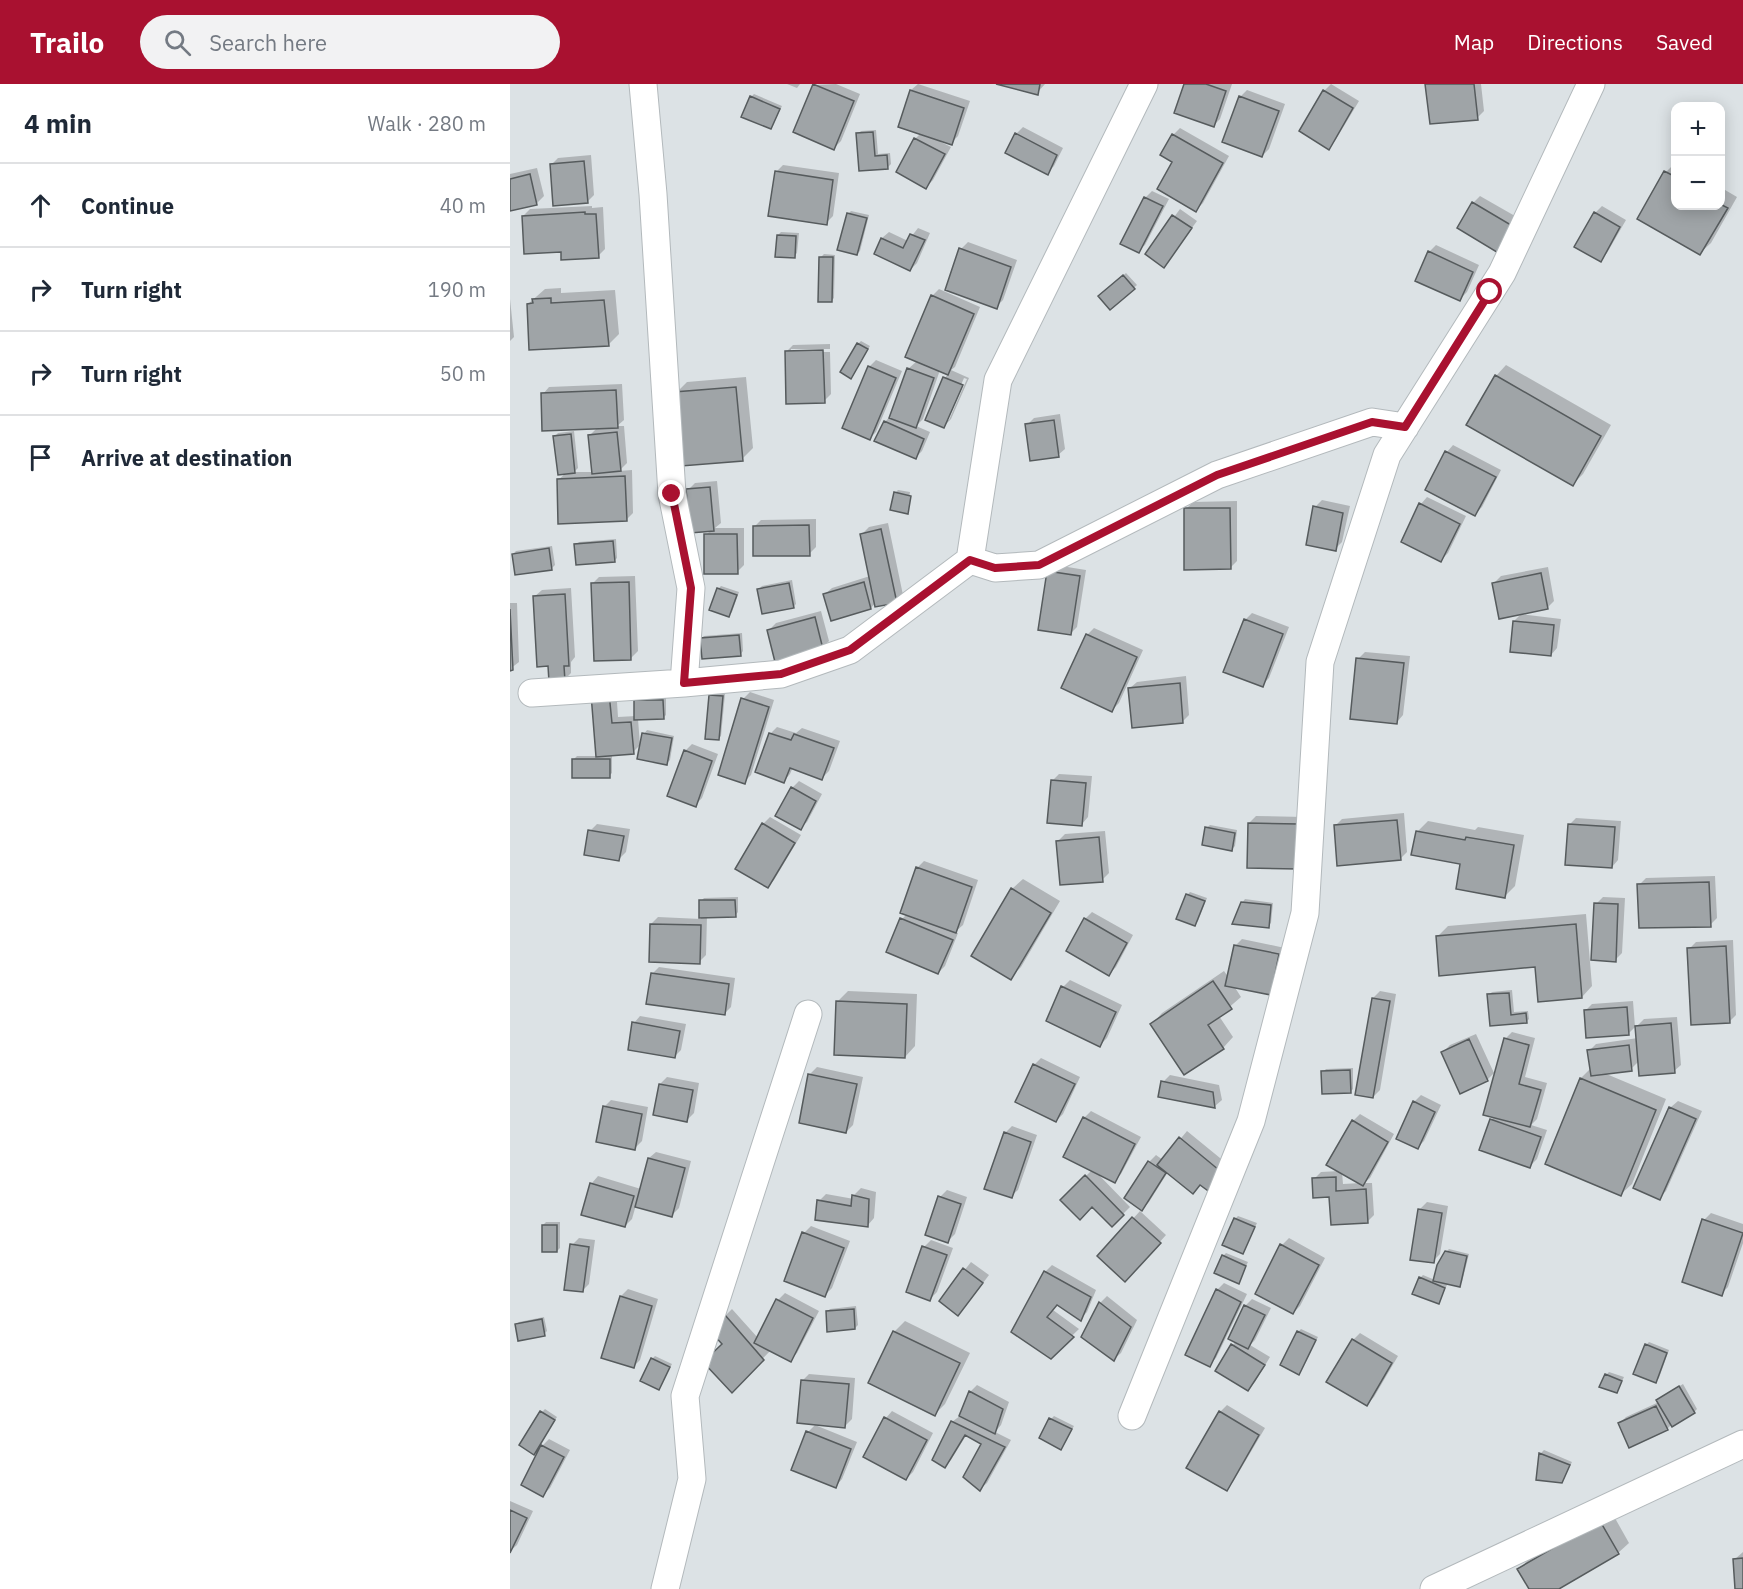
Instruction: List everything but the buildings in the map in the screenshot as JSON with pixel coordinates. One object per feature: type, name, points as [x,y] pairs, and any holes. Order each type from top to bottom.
[{"type":"street","points":[[643,84],[653,194],[672,494],[691,588],[684,683]]},
{"type":"street","points":[[532,693],[781,674],[850,650],[970,560],[998,380],[1144,84]]},
{"type":"street","points":[[1132,1416],[1251,1121],[1305,913],[1320,662],[1387,455],[1502,273],[1591,84]]},
{"type":"street","points":[[970,560],[995,568],[1039,565],[1217,475],[1372,422],[1405,427]]},
{"type":"street","points":[[665,1589],[692,1479],[685,1396],[808,1014]]},
{"type":"street","points":[[1434,1589],[1743,1444]]},
{"type":"route","points":[[672,494],[691,588],[684,683],[781,674],[850,650],[970,560],[995,568],[1039,565],[1217,475],[1372,422],[1405,427],[1490,292]]}]
